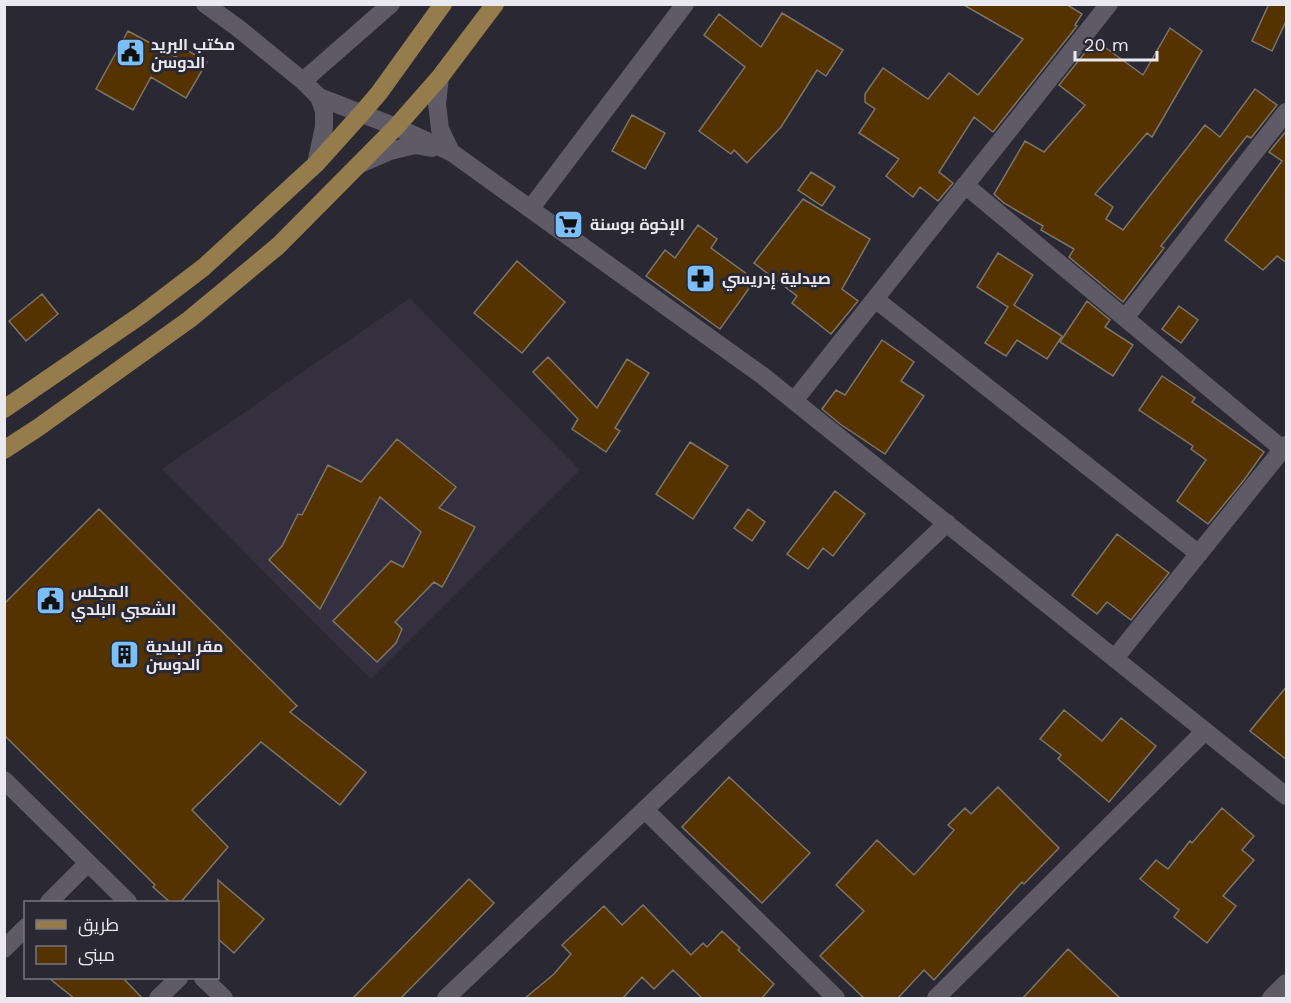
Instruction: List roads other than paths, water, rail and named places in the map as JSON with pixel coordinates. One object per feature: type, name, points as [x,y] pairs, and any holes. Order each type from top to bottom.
[{"type":"main road","points":[[4,409],[141,315],[204,267],[316,164],[361,114],[443,4]]},
{"type":"main road","points":[[4,450],[39,428],[190,319],[278,246],[396,127],[440,77],[495,4]]},
{"type":"street","points":[[205,4],[303,81],[319,97],[396,127],[451,152],[763,376],[1287,796]]},
{"type":"street","points":[[303,81],[391,4]]},
{"type":"street","points":[[531,208],[685,4]]},
{"type":"street","points":[[794,401],[1108,4]]},
{"type":"street","points":[[440,77],[437,104],[440,129],[451,152]]},
{"type":"street","points":[[316,164],[324,127],[324,111],[319,97]]},
{"type":"street","points":[[1125,318],[1287,112]]},
{"type":"street","points":[[360,164],[390,151],[415,145],[451,152]]},
{"type":"street","points":[[965,185],[1285,449],[1115,658]]},
{"type":"street","points":[[875,299],[1199,554]]},
{"type":"street","points":[[446,999],[947,523]]},
{"type":"street","points":[[936,999],[1205,731]]},
{"type":"street","points":[[4,780],[126,901]]},
{"type":"street","points":[[645,810],[836,999]]},
{"type":"street","points":[[51,901],[88,863]]},
{"type":"street","points":[[4,949],[24,929]]},
{"type":"street","points":[[158,999],[178,979]]},
{"type":"street","points":[[204,979],[224,999]]},
{"type":"street","points":[[1271,999],[1287,983]]},
{"type":"place","name":"مكتب البريد الدوسن","points":[[130,53]]},
{"type":"place","name":"الإخوة بوسنة","points":[[569,224]]},
{"type":"place","name":"صيدلية إدريسي","points":[[701,278]]},
{"type":"place","name":"المجلس الشعبي البلدي","points":[[50,600]]},
{"type":"place","name":"مقر البلدية الدوسن","points":[[125,655]]}]
